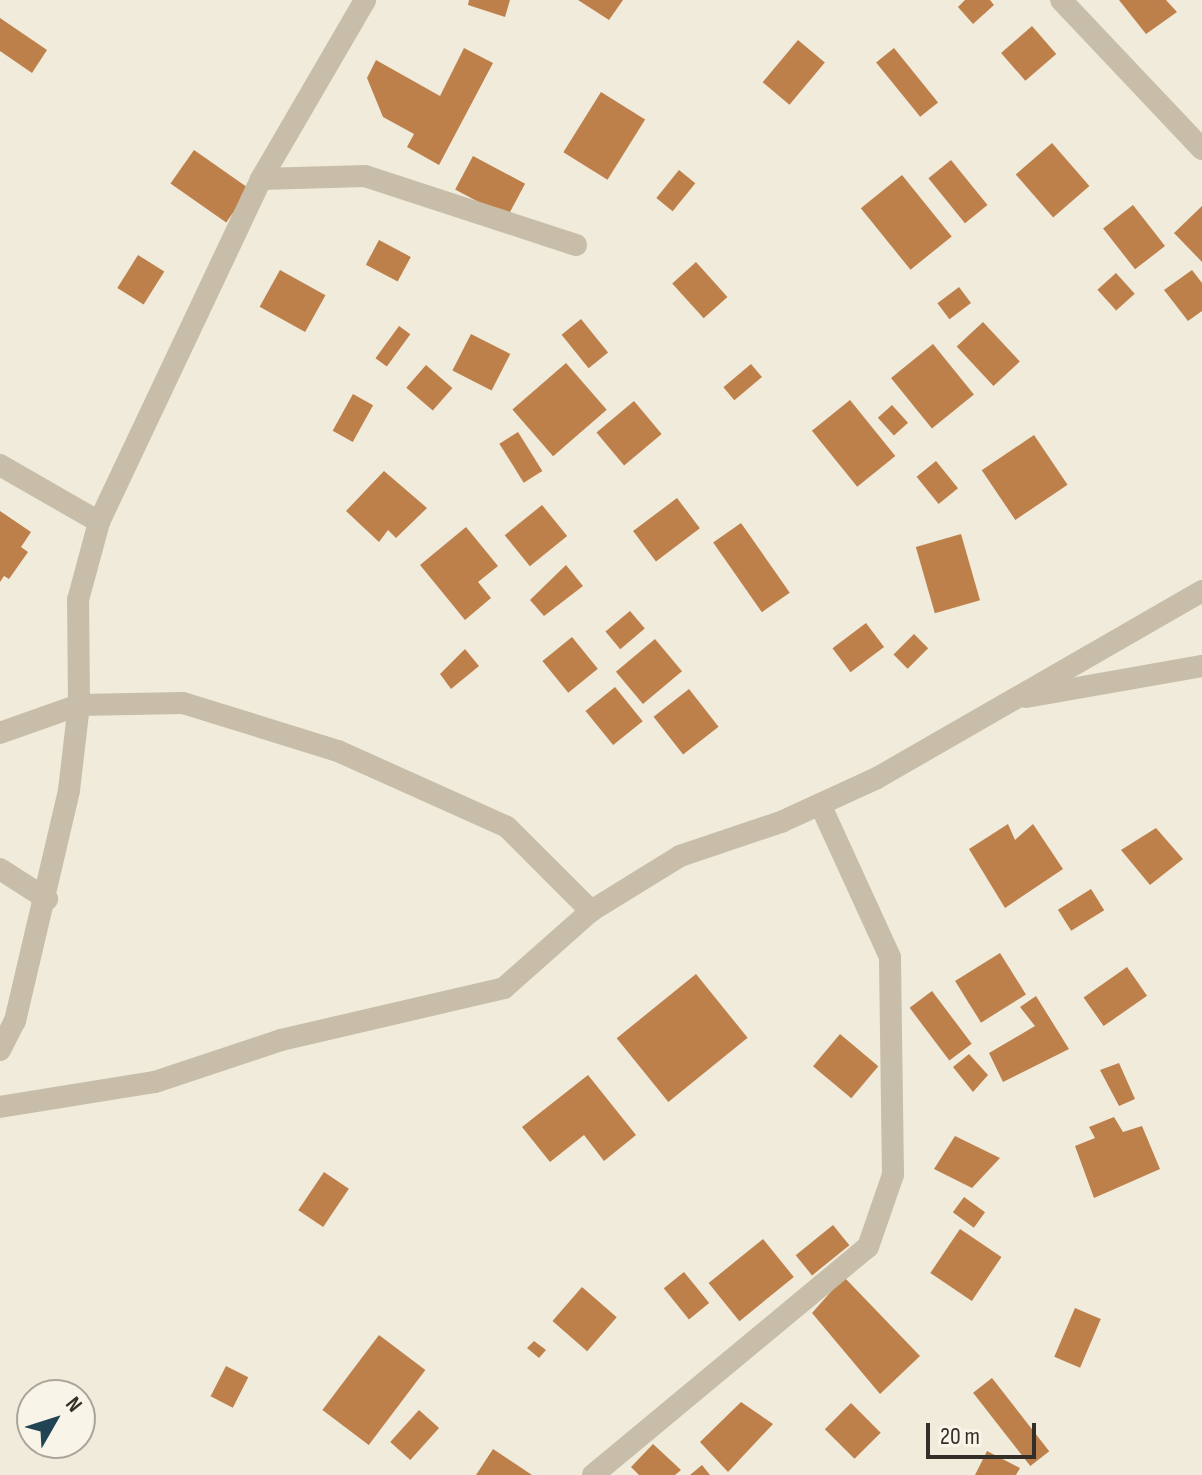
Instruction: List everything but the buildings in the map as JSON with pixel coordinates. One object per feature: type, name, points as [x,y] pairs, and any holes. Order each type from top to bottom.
[{"type":"street","points":[[0,1050],[15,1021],[47,899],[69,790],[79,705],[78,600],[99,522],[261,179],[365,0]]},
{"type":"street","points":[[1061,0],[1202,149]]},
{"type":"street","points":[[261,179],[365,176],[576,245]]},
{"type":"street","points":[[0,465],[99,522]]},
{"type":"street","points":[[0,1107],[155,1082],[281,1040],[504,988],[591,911],[680,856],[820,804],[877,778],[1202,591]]},
{"type":"street","points":[[1008,701],[1202,666]]},
{"type":"street","points":[[0,733],[79,705],[183,703],[338,751],[507,827],[591,911]]},
{"type":"street","points":[[593,1475],[868,1247],[893,1175],[890,957],[820,804]]},
{"type":"street","points":[[0,869],[47,899]]}]
